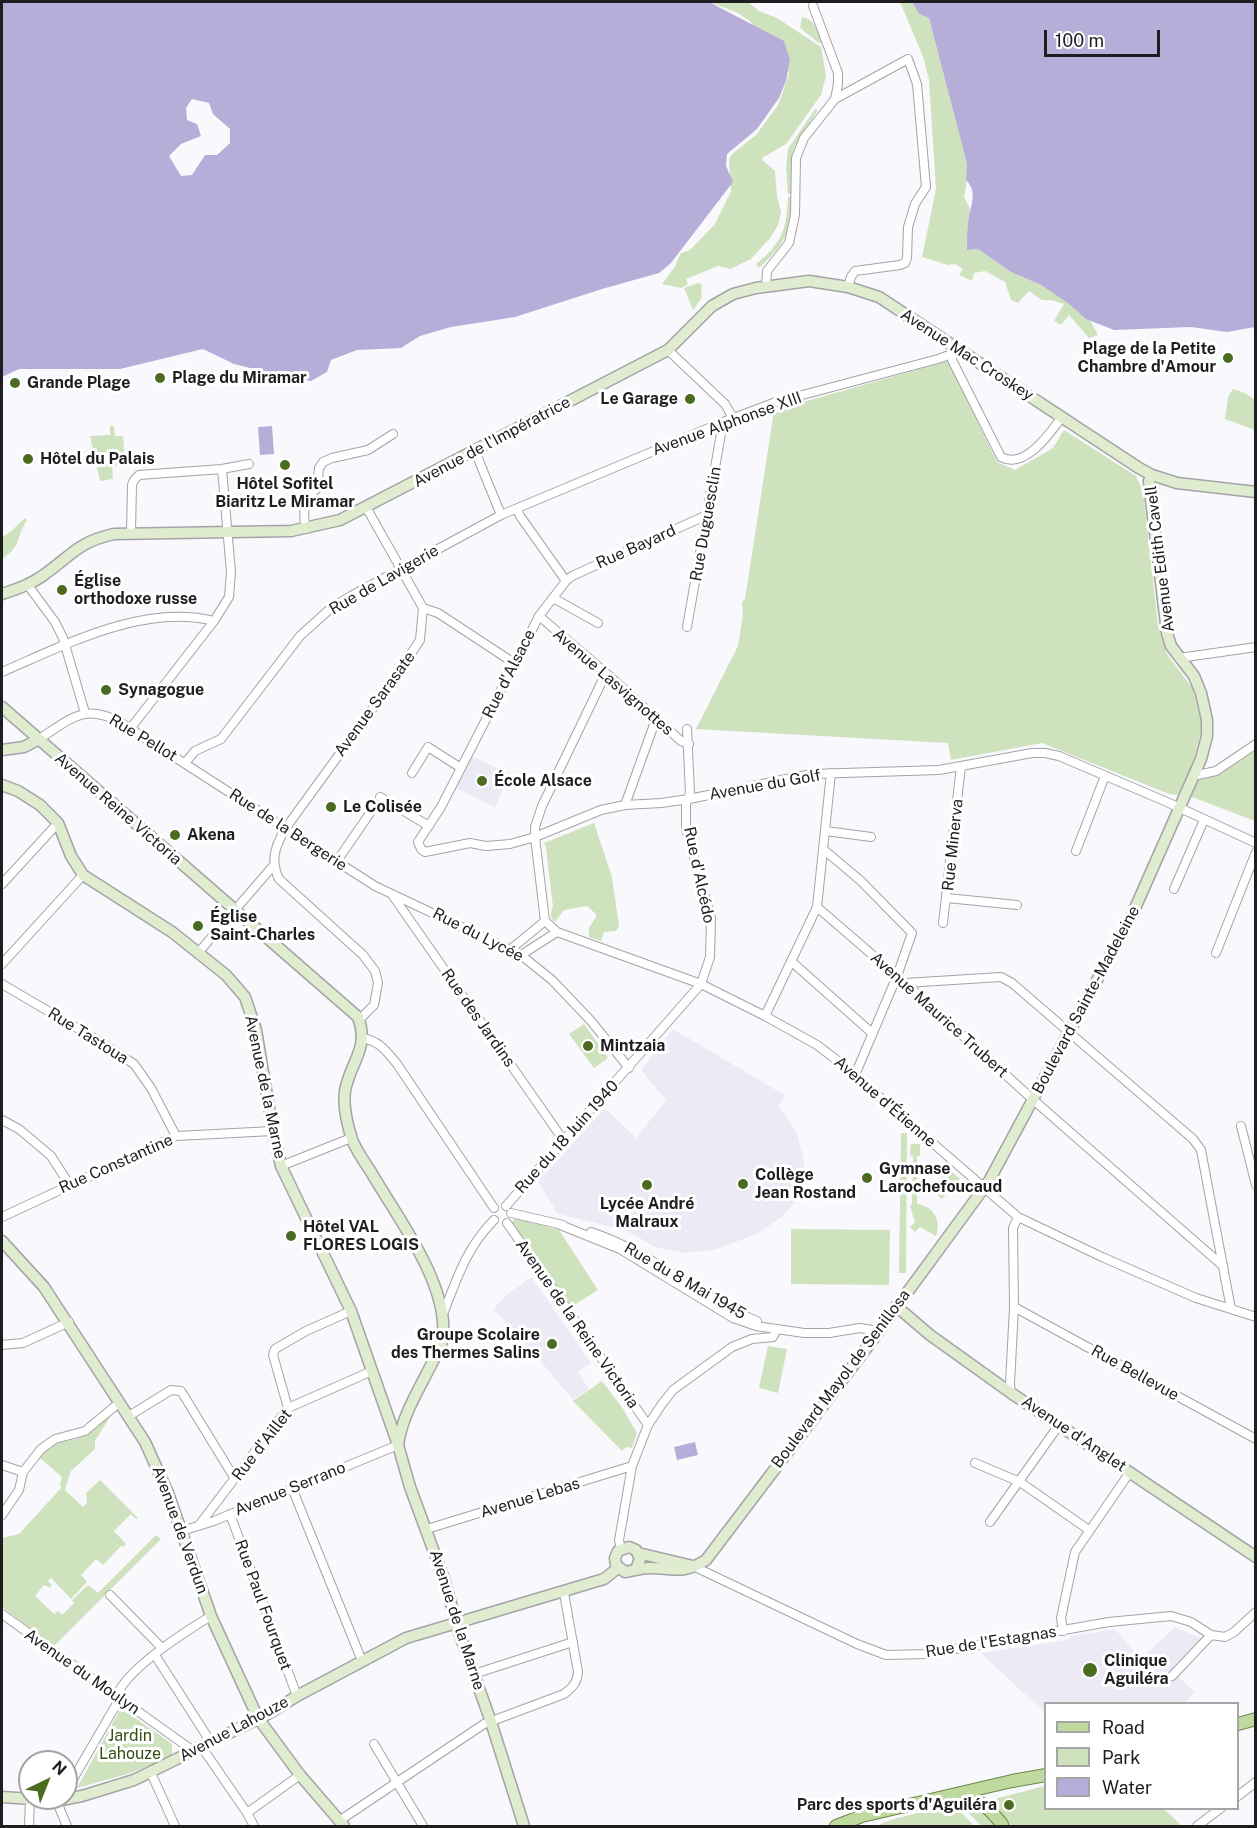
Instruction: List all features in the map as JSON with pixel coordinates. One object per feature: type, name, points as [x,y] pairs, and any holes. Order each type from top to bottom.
[{"type":"main road","name":"Avenue Mac Croskey","points":[[766,286],[809,281],[848,287],[879,297],[954,351],[1152,475],[1193,485],[1256,492]]},
{"type":"main road","name":"Avenue de l'Impératrice","points":[[2,594],[45,574],[77,547],[93,538],[131,532],[257,533],[306,530],[340,520],[668,350],[712,306],[720,301],[739,292],[766,286]]},
{"type":"main road","name":"Avenue Edith Cavell","points":[[1152,475],[1149,480],[1150,492],[1164,618],[1171,646],[1194,676],[1201,693],[1207,720],[1207,736],[1201,759],[1179,808]]},
{"type":"main road","name":"Avenue Reine Victoria","points":[[2,707],[234,910]]},
{"type":"main road","points":[[2,750],[24,747],[39,739]]},
{"type":"main road","name":"Avenue de la Marne","points":[[2,785],[18,791],[40,805],[58,822],[70,856],[83,875],[172,932],[226,975],[245,997],[256,1030],[281,1166],[351,1311],[388,1414],[410,1486],[427,1529],[524,1827]]},
{"type":"main road","name":"Boulevard Sainte-Madeleine","points":[[984,1188],[1132,915],[1179,808]]},
{"type":"main road","points":[[234,910],[358,1018],[362,1029],[360,1052],[345,1090],[345,1107],[351,1138],[429,1271],[439,1295],[443,1314],[443,1339],[406,1414],[398,1445]]},
{"type":"main road","name":"Boulevard Mayol de Senillosa","points":[[695,1567],[706,1560],[879,1332],[984,1188]]},
{"type":"main road","name":"Avenue de Verdun","points":[[2,1240],[44,1287],[69,1322],[118,1403],[129,1416],[158,1467],[211,1616],[258,1718],[300,1775],[342,1824]]},
{"type":"main road","name":"Avenue d'Anglet","points":[[896,1306],[930,1335],[1011,1393],[1256,1557]]},
{"type":"main road","points":[[388,1414],[397,1418],[406,1414]]},
{"type":"main road","points":[[629,1547],[638,1553],[695,1567],[678,1571],[653,1568],[625,1572],[618,1568],[615,1558],[621,1549],[629,1547]]},
{"type":"main road","points":[[636,1569],[639,1563],[638,1553]]},
{"type":"main road","name":"Avenue Lahouze","points":[[78,1794],[102,1791],[151,1773],[406,1638],[564,1593],[604,1579],[618,1568]]},
{"type":"main road","points":[[1239,1724],[1256,1719]]},
{"type":"main road","points":[[1012,1781],[1044,1771]]},
{"type":"main road","points":[[836,1827],[862,1816],[1044,1775]]},
{"type":"main road","name":"Avenue Lahouze","points":[[2,1797],[18,1798]]},
{"type":"main road","points":[[932,1800],[976,1800],[1002,1824]]},
{"type":"street","points":[[813,6],[838,73],[835,99]]},
{"type":"street","points":[[766,286],[767,271],[789,243],[795,215],[796,158],[799,146],[835,99],[908,59],[916,84],[926,187],[915,204],[908,227],[905,263],[855,271],[848,287]]},
{"type":"street","points":[[668,350],[725,404],[733,418]]},
{"type":"street","points":[[954,351],[952,360],[1001,457],[1015,460],[1040,446],[1062,417]]},
{"type":"street","name":"Avenue Alphonse XIII","points":[[501,515],[776,402],[954,351]]},
{"type":"street","name":"Rue Duguesclin","points":[[687,627],[723,422]]},
{"type":"street","points":[[306,530],[304,523],[307,499],[317,488],[319,468],[323,462],[368,450],[393,434]]},
{"type":"street","points":[[475,451],[501,515]]},
{"type":"street","points":[[131,532],[132,485],[139,476],[222,469],[249,464]]},
{"type":"street","points":[[130,729],[214,621],[229,597],[231,572],[222,469]]},
{"type":"street","points":[[366,507],[423,608],[438,613],[514,663]]},
{"type":"street","points":[[517,509],[566,581]]},
{"type":"street","name":"Rue de Lavigerie","points":[[185,763],[195,751],[220,739],[300,636],[331,608],[501,515]]},
{"type":"street","name":"Rue Bayard","points":[[566,581],[707,515]]},
{"type":"street","name":"Rue d'Alsace","points":[[421,849],[418,842],[461,768],[539,616],[566,581]]},
{"type":"street","points":[[27,584],[55,622],[63,638],[85,713],[39,739]]},
{"type":"street","points":[[553,598],[598,623]]},
{"type":"street","name":"Avenue Sarasate","points":[[273,866],[277,843],[285,829],[420,640],[423,608]]},
{"type":"street","name":"Avenue Lasvignottes","points":[[539,616],[681,741],[689,744]]},
{"type":"street","points":[[2,672],[138,619],[201,618],[214,621]]},
{"type":"street","points":[[1179,658],[1256,647]]},
{"type":"street","points":[[511,949],[545,921],[535,827],[542,806],[606,673]]},
{"type":"street","name":"Rue Pellot","points":[[85,713],[104,714],[185,763]]},
{"type":"street","points":[[625,805],[656,719]]},
{"type":"street","points":[[687,729],[689,799]]},
{"type":"street","points":[[1193,776],[1216,771],[1256,744]]},
{"type":"street","points":[[412,773],[429,747],[461,768]]},
{"type":"street","name":"Avenue du Golf","points":[[421,849],[425,852],[470,843],[486,846],[510,844],[535,837],[601,810],[625,805],[689,799],[811,774],[939,770],[1032,753],[1059,756],[1256,843]]},
{"type":"street","name":"Rue de la Bergerie","points":[[185,763],[285,829],[392,894]]},
{"type":"street","name":"Rue Minerva","points":[[943,923],[961,766]]},
{"type":"street","points":[[765,1016],[817,907],[831,773]]},
{"type":"street","points":[[1076,851],[1105,776]]},
{"type":"street","points":[[380,797],[429,826]]},
{"type":"street","name":"Rue d'Alcédo","points":[[629,1068],[701,984],[710,957],[711,918],[686,829],[686,803],[689,799]]},
{"type":"street","points":[[337,861],[370,813]]},
{"type":"street","points":[[1174,889],[1204,820]]},
{"type":"street","points":[[2,884],[58,822]]},
{"type":"street","points":[[825,831],[871,837]]},
{"type":"street","points":[[823,849],[861,881],[912,933],[897,976],[855,1075]]},
{"type":"street","points":[[1216,953],[1256,852]]},
{"type":"street","points":[[198,952],[273,866],[279,879],[363,956],[375,970],[378,983],[374,1005],[358,1018]]},
{"type":"street","points":[[2,964],[83,875]]},
{"type":"street","name":"Rue du Lycée","points":[[392,894],[521,955],[552,980],[591,1021],[629,1068]]},
{"type":"street","name":"Rue des Jardins","points":[[392,894],[564,1141]]},
{"type":"street","points":[[947,898],[1017,905]]},
{"type":"street","name":"Avenue Maurice Trubert","points":[[817,907],[1223,1266]]},
{"type":"street","name":"Avenue d'Étienne","points":[[545,921],[557,932],[701,984],[817,1045],[855,1075],[1018,1217],[1196,1298],[1256,1317]]},
{"type":"street","points":[[521,955],[557,932]]},
{"type":"street","points":[[792,962],[872,1033]]},
{"type":"street","points":[[905,983],[1001,977],[1012,983],[1070,1031],[1193,1139],[1201,1150],[1232,1309]]},
{"type":"street","name":"Rue Tastoua","points":[[2,984],[134,1064],[151,1088],[176,1136]]},
{"type":"street","points":[[362,1038],[374,1040],[382,1045],[397,1064],[495,1208]]},
{"type":"street","name":"Rue du 18 Juin 1940","points":[[506,1206],[629,1068]]},
{"type":"street","points":[[2,1120],[19,1130],[51,1156],[69,1184]]},
{"type":"street","points":[[1241,1126],[1255,1184]]},
{"type":"street","name":"Rue Constantine","points":[[2,1217],[176,1136],[273,1131]]},
{"type":"street","points":[[281,1166],[351,1138]]},
{"type":"street","points":[[500,1205],[506,1206],[511,1213],[511,1219],[507,1223],[498,1224],[492,1214],[500,1205]]},
{"type":"street","name":"Rue du 8 Mai 1945","points":[[511,1213],[572,1226],[627,1246],[735,1312],[777,1329],[804,1333],[829,1333],[860,1328],[879,1332]]},
{"type":"street","points":[[1011,1393],[1014,1307],[1013,1228],[1018,1217]]},
{"type":"street","points":[[443,1314],[465,1258],[494,1220]]},
{"type":"street","name":"Avenue de la Reine Victoria","points":[[507,1223],[648,1425]]},
{"type":"street","name":"Rue Bellevue","points":[[1014,1307],[1256,1439]]},
{"type":"street","points":[[288,1408],[273,1355],[275,1348],[351,1311]]},
{"type":"street","points":[[2,1345],[23,1343],[69,1322]]},
{"type":"street","points":[[621,1549],[619,1540],[632,1466],[648,1425],[673,1390],[683,1382],[732,1347],[752,1339],[773,1337],[777,1329]]},
{"type":"street","name":"Rue d'Aillet","points":[[200,1524],[288,1408],[372,1371]]},
{"type":"street","points":[[129,1416],[171,1389],[181,1391],[235,1479]]},
{"type":"street","points":[[2,1515],[19,1490],[24,1472],[41,1449],[50,1442],[85,1431],[118,1403]]},
{"type":"street","points":[[990,1522],[1059,1425]]},
{"type":"street","name":"Avenue Serrano","points":[[182,1531],[214,1521],[398,1445]]},
{"type":"street","points":[[975,1463],[1020,1482],[1089,1530]]},
{"type":"street","points":[[2,1465],[24,1472]]},
{"type":"street","name":"Avenue Lebas","points":[[427,1529],[632,1466]]},
{"type":"street","points":[[1063,1631],[1061,1618],[1075,1552],[1130,1472]]},
{"type":"street","points":[[292,1488],[362,1661]]},
{"type":"street","name":"Rue Paul Fourquet","points":[[230,1514],[297,1696]]},
{"type":"street","name":"Rue de l'Estagnas","points":[[695,1567],[857,1644],[886,1655],[927,1654],[1108,1622],[1171,1616],[1191,1622],[1211,1635]]},
{"type":"street","points":[[342,1824],[396,1782],[484,1724],[564,1694],[571,1689],[577,1682],[578,1672],[564,1593]]},
{"type":"street","points":[[110,1595],[162,1648]]},
{"type":"street","points":[[1172,1676],[1211,1635],[1225,1637],[1256,1612]]},
{"type":"street","name":"Avenue du Moulyn","points":[[2,1614],[118,1697],[201,1745]]},
{"type":"street","points":[[78,1770],[116,1705],[119,1691],[136,1671],[186,1630],[211,1616]]},
{"type":"street","points":[[474,1674],[573,1642]]},
{"type":"street","points":[[155,1655],[201,1745],[248,1813],[254,1827]]},
{"type":"street","points":[[374,1744],[423,1827]]},
{"type":"street","points":[[151,1773],[175,1827]]},
{"type":"street","points":[[248,1813],[300,1775]]},
{"type":"street","points":[[1239,1795],[1256,1782]]},
{"type":"street","points":[[29,1827],[30,1810]]},
{"type":"street","points":[[61,1810],[67,1827]]},
{"type":"street","points":[[1197,1827],[1220,1810]]},
{"type":"shaded area","name":"École Alsace","points":[[470,755],[510,774],[495,807],[454,787]]},
{"type":"shaded area","points":[[673,1029],[786,1096],[778,1105],[797,1133],[804,1161],[803,1185],[792,1206],[782,1217],[756,1234],[714,1250],[685,1253],[655,1247],[628,1231],[558,1214],[538,1182],[605,1108],[636,1138],[666,1100],[641,1070]]},
{"type":"shaded area","name":"Groupe Scolaire des Thermes Salins","points":[[530,1278],[591,1363],[578,1372],[589,1389],[573,1400],[510,1325],[493,1310],[504,1297]]},
{"type":"shaded area","name":"Clinique Aguiléra","points":[[1175,1627],[1205,1640],[1176,1675],[1195,1692],[1186,1702],[1044,1702],[1044,1712],[981,1653],[1067,1640],[1071,1636],[1115,1629],[1141,1659]]},
{"type":"green space","points":[[709,2],[748,2],[759,11],[777,18],[821,47],[826,76],[821,95],[786,144],[762,158],[775,171],[781,212],[778,225],[771,237],[751,259],[730,269],[718,266],[686,279],[688,284],[681,288],[662,284],[674,268],[681,253],[690,250],[715,224],[731,191],[729,159],[756,135],[778,105],[789,73],[787,66],[750,21],[736,12]]},
{"type":"green space","points":[[900,2],[912,2],[919,14],[929,18],[967,164],[964,197],[970,209],[967,250],[978,249],[1011,272],[1080,302],[1098,335],[1089,338],[1069,315],[1061,325],[1054,321],[1064,304],[1042,300],[1029,291],[1018,303],[1011,300],[1005,282],[985,271],[974,273],[972,281],[959,275],[963,269],[955,264],[948,265],[922,257],[936,189],[929,80],[924,59]]},
{"type":"green space","points":[[802,17],[813,23],[822,43],[800,28]]},
{"type":"green space","points":[[815,109],[818,110],[794,147],[792,194],[788,194],[786,168],[788,149]]},
{"type":"green space","points":[[791,196],[789,228],[775,252],[759,268],[756,264],[772,249],[781,235],[786,218],[788,197]]},
{"type":"green space","points":[[699,283],[702,285],[701,299],[693,310],[684,288]]},
{"type":"green space","points":[[948,361],[997,462],[1015,470],[1053,448],[1064,430],[1136,476],[1143,491],[1158,625],[1167,654],[1193,689],[1202,727],[1193,763],[1216,774],[1255,748],[1255,821],[1192,797],[1169,794],[1042,743],[951,760],[948,743],[696,729],[738,646],[743,615],[742,602],[745,599],[773,417],[769,413]]},
{"type":"green space","points":[[1233,389],[1255,400],[1255,430],[1225,419],[1228,397]]},
{"type":"green space","points":[[110,426],[114,426],[115,436],[123,436],[125,465],[112,465],[113,479],[100,481],[90,436],[110,435]]},
{"type":"green space","points":[[25,518],[27,520],[16,545],[2,559],[2,537]]},
{"type":"green space","points":[[594,823],[612,877],[619,926],[616,931],[604,932],[601,941],[589,937],[589,928],[597,915],[587,906],[564,910],[555,922],[552,919],[553,907],[544,843]]},
{"type":"green space","name":"Mintzaia","points":[[584,1024],[608,1058],[594,1068],[569,1034]]},
{"type":"green space","points":[[901,1133],[907,1133],[906,1273],[899,1273]]},
{"type":"green space","points":[[911,1144],[920,1144],[920,1156],[917,1156],[917,1204],[928,1208],[935,1215],[938,1225],[936,1236],[920,1227],[915,1232],[910,1227],[915,1222],[910,1206],[912,1204],[913,1156],[910,1155]]},
{"type":"green space","points":[[949,1169],[960,1179],[942,1199],[931,1189]]},
{"type":"green space","points":[[517,1218],[559,1230],[598,1290],[568,1309],[510,1223]]},
{"type":"green space","points":[[791,1229],[890,1230],[889,1285],[791,1284]]},
{"type":"green space","points":[[768,1346],[787,1349],[778,1393],[759,1388]]},
{"type":"green space","points":[[602,1381],[637,1433],[632,1448],[626,1447],[622,1451],[573,1401]]},
{"type":"green space","points":[[110,1413],[110,1417],[95,1441],[95,1449],[71,1471],[65,1490],[83,1507],[87,1503],[86,1493],[100,1480],[138,1518],[136,1519],[131,1514],[114,1531],[126,1544],[121,1546],[103,1565],[96,1559],[81,1575],[87,1582],[71,1599],[51,1578],[48,1581],[52,1585],[50,1588],[44,1585],[35,1596],[54,1614],[58,1611],[62,1615],[74,1603],[72,1600],[88,1585],[98,1593],[156,1535],[161,1539],[54,1646],[2,1607],[2,1538],[19,1534],[61,1488],[62,1477],[39,1457],[57,1444],[88,1434]]},
{"type":"green space","name":"Jardin Lahouze","points":[[121,1708],[172,1744],[172,1756],[131,1773],[78,1786]]},
{"type":"green space","name":"Parc des sports d'Aguiléra","points":[[1044,1786],[1044,1810],[1165,1810],[1182,1826],[981,1826],[963,1807]]},
{"type":"green space","points":[[953,1804],[974,1826],[875,1826],[894,1819]]},
{"type":"water","points":[[2,2],[709,2],[784,41],[790,60],[786,81],[779,98],[757,129],[727,154],[726,166],[733,182],[671,263],[659,273],[515,317],[451,327],[420,336],[401,348],[357,350],[331,360],[327,372],[311,381],[234,364],[203,349],[120,369],[19,369],[2,377]],"holes":[[[192,99],[209,103],[213,114],[230,129],[230,143],[217,155],[205,155],[192,175],[181,176],[169,156],[181,144],[201,136],[197,124],[187,120],[186,108]]]},
{"type":"water","points":[[912,2],[1255,2],[1255,327],[1227,332],[1191,327],[1114,330],[1086,319],[1068,303],[1041,285],[1011,272],[978,249],[967,250],[968,224],[973,197],[972,188],[966,180],[967,164],[929,18],[919,14]]},
{"type":"water","points":[[272,426],[274,454],[260,455],[258,427]]},
{"type":"water","points":[[695,1442],[698,1455],[677,1460],[674,1447]]},
{"type":"place","name":"Plage de la Petite Chambre d'Amour","points":[[1228,358]]},
{"type":"place","name":"Plage du Miramar","points":[[160,378]]},
{"type":"place","name":"Grande Plage","points":[[15,383]]},
{"type":"place","name":"Le Garage","points":[[690,399]]},
{"type":"place","name":"Hôtel du Palais","points":[[28,459]]},
{"type":"place","name":"Hôtel Sofitel Biaritz Le Miramar","points":[[285,465]]},
{"type":"place","name":"Église orthodoxe russe","points":[[62,590]]},
{"type":"place","name":"Synagogue","points":[[106,690]]},
{"type":"place","name":"École Alsace","points":[[482,781]]},
{"type":"place","name":"Le Colisée","points":[[331,807]]},
{"type":"place","name":"Akena","points":[[175,835]]},
{"type":"place","name":"Église Saint-Charles","points":[[198,926]]},
{"type":"place","name":"Mintzaia","points":[[588,1046]]},
{"type":"place","name":"Gymnase Larochefoucaud","points":[[867,1178]]},
{"type":"place","name":"Collège Jean Rostand","points":[[743,1184]]},
{"type":"place","name":"Lycée André Malraux","points":[[647,1185]]},
{"type":"place","name":"Hôtel VAL FLORES LOGIS","points":[[291,1236]]},
{"type":"place","name":"Groupe Scolaire des Thermes Salins","points":[[552,1344]]},
{"type":"place","name":"Clinique Aguiléra","points":[[1090,1670]]},
{"type":"place","name":"Parc des sports d'Aguiléra","points":[[1009,1805]]}]
